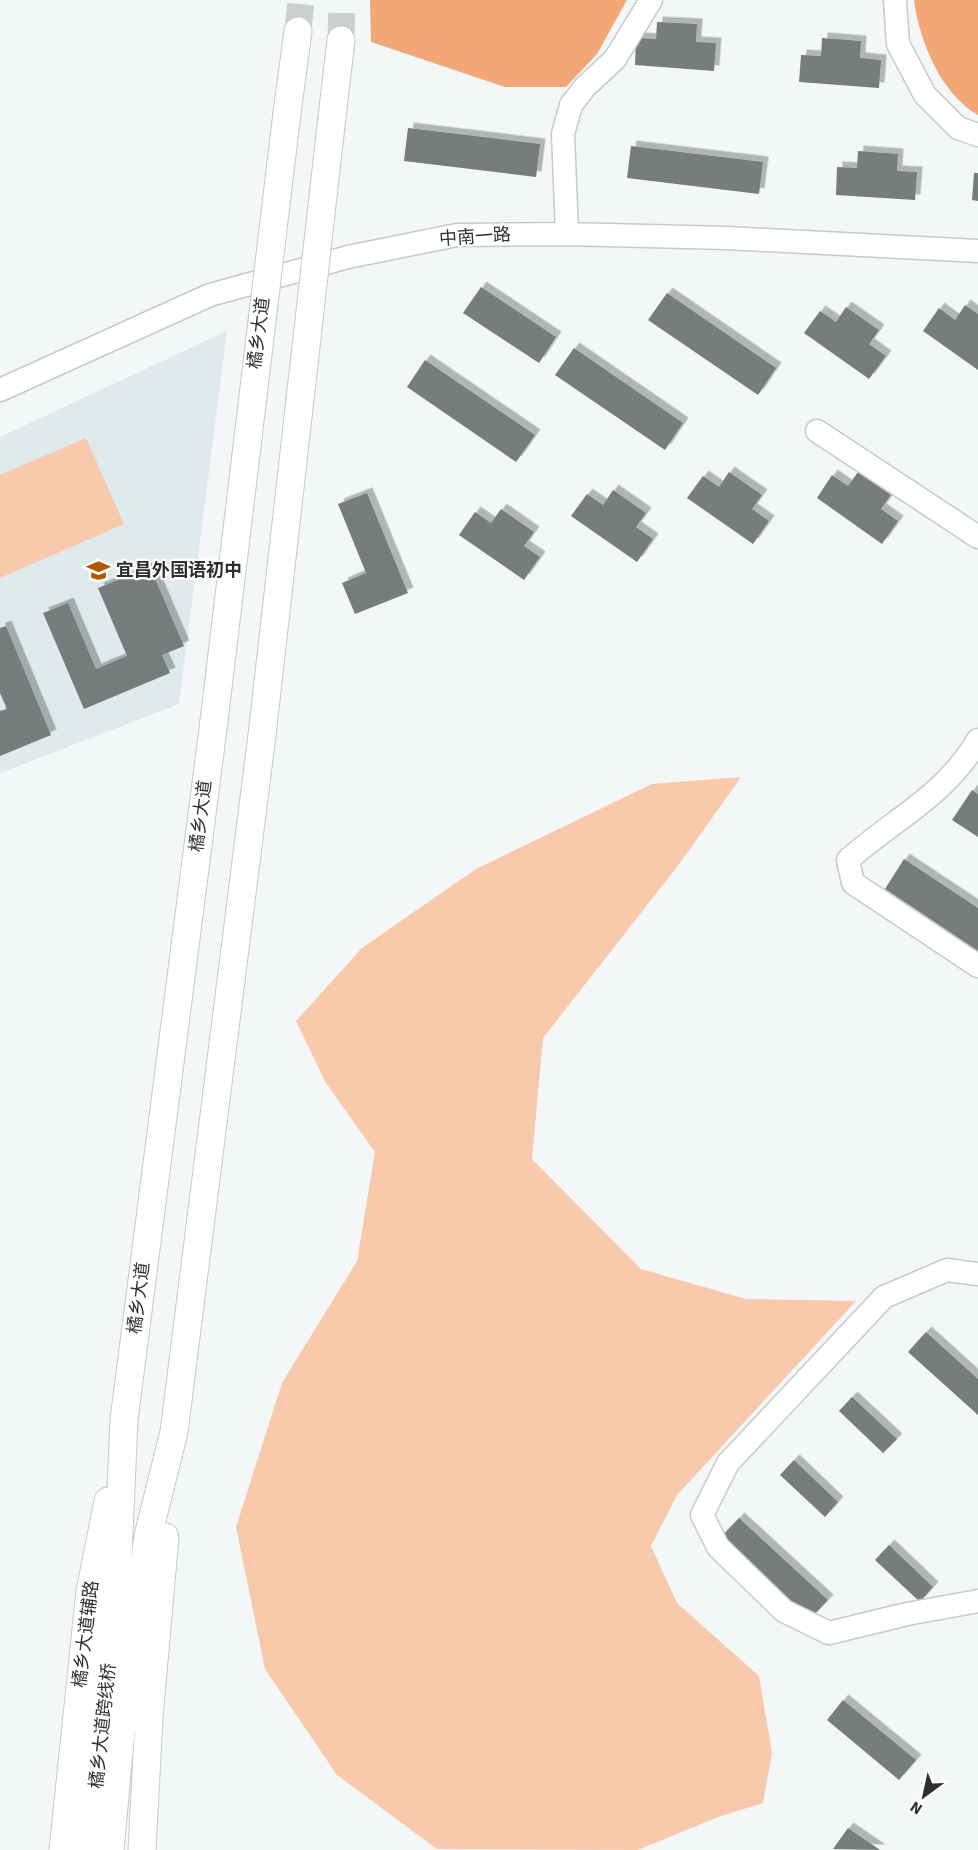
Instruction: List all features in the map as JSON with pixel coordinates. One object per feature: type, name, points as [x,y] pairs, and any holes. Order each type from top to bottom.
[{"type":"main road","name":"橘乡大道","points":[[127,1604],[124,1420],[214,721],[298,31]]},
{"type":"main road","points":[[142,1850],[149,1718],[174,1432],[262,735],[341,40]]},
{"type":"main road","name":"橘乡大道辅路","points":[[63,1850],[90,1591],[124,1420]]},
{"type":"main road","points":[[127,1604],[148,1536],[174,1432]]},
{"type":"main road","name":"橘乡大道跨线桥","points":[[90,1850],[127,1604]]},
{"type":"main road","name":"橘乡大道跨线桥","points":[[110,1850],[121,1731],[127,1604]]},
{"type":"street","points":[[567,234],[563,134],[571,105],[585,87],[615,59],[651,0]]},
{"type":"street","points":[[895,0],[898,44],[925,95],[958,128],[978,135]]},
{"type":"street","name":"中南一路","points":[[0,390],[210,295],[348,257],[457,235],[567,234],[727,238],[978,251]]},
{"type":"street","points":[[817,431],[978,535]]},
{"type":"street","points":[[978,740],[964,764],[917,810],[874,837],[848,860],[853,883],[978,966]]},
{"type":"street","points":[[978,1274],[947,1270],[884,1297],[728,1463],[702,1515],[718,1547],[784,1611],[829,1633],[907,1614],[978,1601]]},
{"type":"shaded area","points":[[370,0],[627,0],[597,54],[566,87],[505,87],[371,42]]},
{"type":"shaded area","points":[[914,0],[978,0],[978,115],[953,94],[934,65],[921,32]]},
{"type":"shaded area","name":"宜昌外国语初中","points":[[227,331],[179,704],[0,773],[0,437]]},
{"type":"shaded area","points":[[86,438],[124,524],[0,578],[0,475]]},
{"type":"shaded area","points":[[741,777],[680,863],[543,1038],[532,1159],[641,1269],[746,1299],[856,1301],[677,1495],[651,1546],[677,1603],[759,1676],[772,1753],[763,1803],[718,1817],[638,1850],[437,1849],[337,1775],[265,1669],[236,1527],[282,1383],[357,1261],[375,1152],[326,1083],[296,1021],[362,948],[476,869],[652,784]]},
{"type":"building","points":[[657,22],[697,24],[696,42],[716,43],[714,71],[635,65],[636,38],[656,39]]},
{"type":"building","points":[[822,38],[861,41],[860,58],[881,60],[879,88],[799,82],[801,55],[821,56]]},
{"type":"building","points":[[408,128],[540,144],[536,177],[404,161]]},
{"type":"building","points":[[631,146],[763,162],[759,194],[627,178]]},
{"type":"building","points":[[858,151],[898,154],[897,171],[917,172],[915,200],[836,195],[837,167],[857,168]]},
{"type":"building","points":[[974,173],[978,173],[978,201],[972,200]]},
{"type":"building","points":[[481,287],[556,337],[539,363],[463,313]]},
{"type":"building","points":[[667,293],[776,368],[758,395],[648,320]]},
{"type":"building","points":[[965,305],[978,314],[978,370],[923,331],[939,308],[955,320]]},
{"type":"building","points":[[846,307],[879,330],[869,344],[886,356],[869,379],[804,333],[820,311],[836,322]]},
{"type":"building","points":[[574,348],[683,423],[665,450],[555,375]]},
{"type":"building","points":[[425,360],[535,435],[516,462],[407,387]]},
{"type":"building","points":[[729,472],[762,495],[752,509],[769,521],[753,544],[687,498],[703,476],[719,487]]},
{"type":"building","points":[[858,472],[891,495],[881,509],[898,521],[882,544],[817,498],[832,475],[848,486]]},
{"type":"building","points":[[613,490],[646,513],[636,527],[653,539],[637,562],[571,516],[587,494],[603,505]]},
{"type":"building","points":[[367,493],[408,593],[355,614],[342,583],[366,573],[338,504]]},
{"type":"building","points":[[501,509],[534,532],[524,546],[540,557],[524,580],[459,535],[475,512],[491,523]]},
{"type":"building","points":[[150,567],[184,646],[162,655],[170,673],[84,709],[43,613],[68,603],[96,669],[127,656],[98,588]]},
{"type":"building","points":[[6,626],[51,735],[0,756],[0,711],[7,709],[0,693],[0,628]]},
{"type":"building","points":[[972,790],[978,794],[978,837],[952,820]]},
{"type":"building","points":[[904,859],[978,908],[978,951],[885,889]]},
{"type":"building","points":[[926,1332],[978,1379],[978,1415],[908,1352]]},
{"type":"building","points":[[852,1397],[897,1439],[883,1453],[839,1411]]},
{"type":"building","points":[[794,1460],[838,1502],[825,1517],[780,1475]]},
{"type":"building","points":[[739,1518],[828,1600],[810,1619],[720,1538]]},
{"type":"building","points":[[889,1545],[933,1587],[920,1602],[875,1560]]},
{"type":"building","points":[[843,1700],[916,1760],[899,1780],[827,1720]]},
{"type":"building","points":[[848,1828],[880,1850],[833,1849]]},
{"type":"tunnel","points":[[298,31],[301,0]]},
{"type":"tunnel","points":[[341,40],[342,0]]},
{"type":"place","name":"宜昌外国语初中","points":[[98,570]]}]
